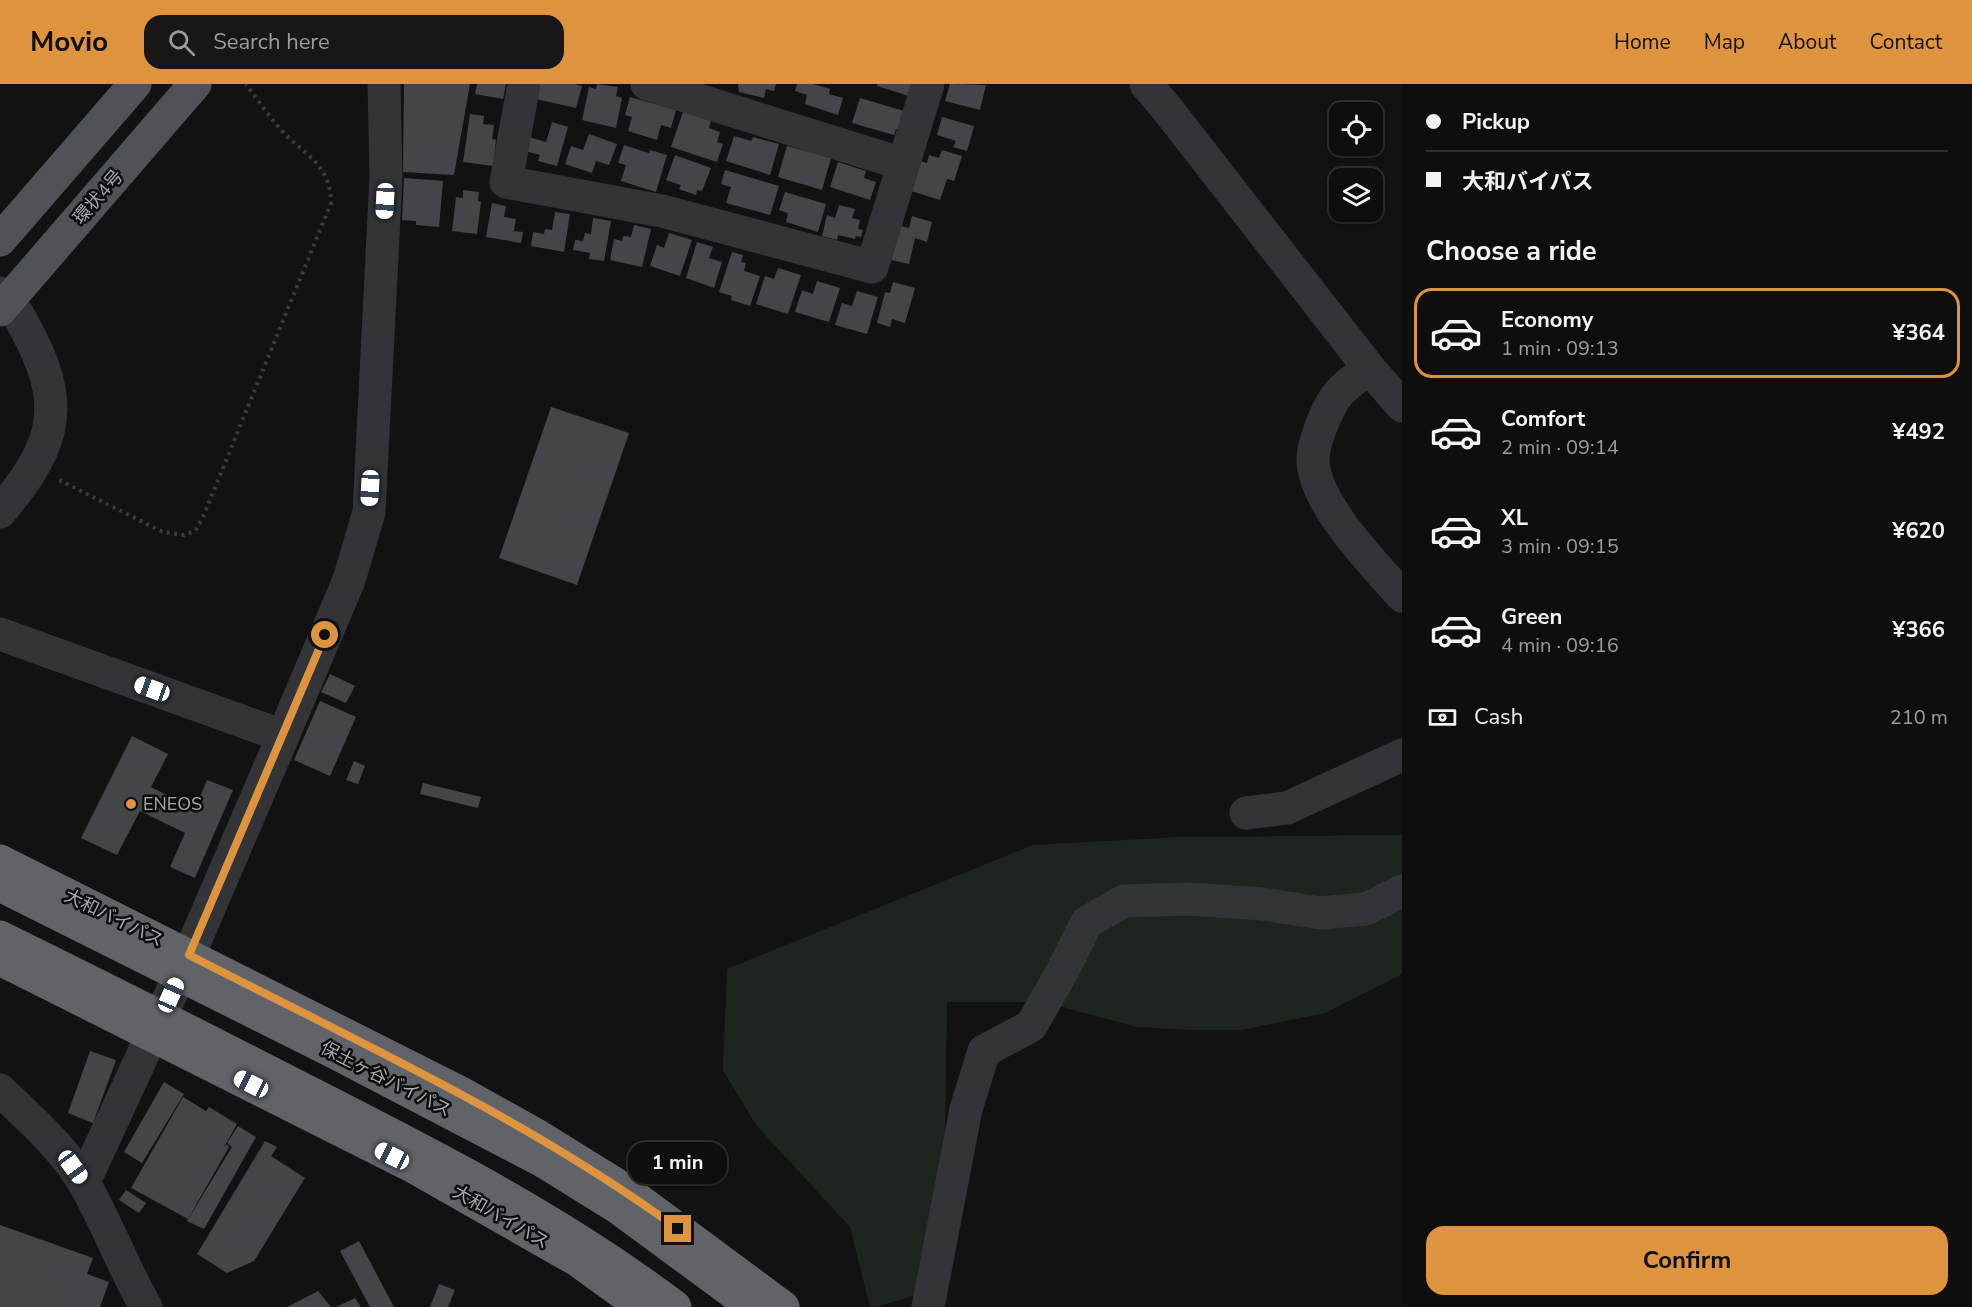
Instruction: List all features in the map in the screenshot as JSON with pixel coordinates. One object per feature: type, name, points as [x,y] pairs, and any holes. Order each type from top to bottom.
[{"type":"highway","name":"大和バイパス","points":[[0,861],[461,1093],[538,1136],[625,1190],[783,1307]]},
{"type":"highway","name":"保土ヶ谷バイパス","points":[[0,885],[361,1066],[541,1160],[617,1207],[753,1307]]},
{"type":"highway","points":[[0,937],[345,1111],[505,1195],[590,1246],[675,1307]]},
{"type":"highway","name":"大和バイパス","points":[[0,959],[412,1166],[577,1260],[642,1307]]},
{"type":"main road","points":[[0,240],[135,84]]},
{"type":"main road","name":"環状4号","points":[[3,301],[195,84]]},
{"type":"street","points":[[84,1182],[189,955],[283,736],[349,580],[369,512],[386,177],[384,84]]},
{"type":"street","points":[[524,84],[506,182],[663,212],[872,267],[928,84]]},
{"type":"street","points":[[647,84],[903,164]]},
{"type":"street","points":[[1146,84],[1369,368],[1402,406]]},
{"type":"street","points":[[0,512],[34,468],[47,440],[51,419],[50,392],[44,368],[34,345],[3,301]]},
{"type":"street","points":[[1369,368],[1335,398],[1319,432],[1313,459],[1320,489],[1349,534],[1402,596]]},
{"type":"street","points":[[0,634],[283,736]]},
{"type":"street","points":[[1246,813],[1287,808],[1402,755]]},
{"type":"street","points":[[928,1307],[966,1109],[984,1051],[1031,1026],[1087,922],[1124,901],[1198,900],[1263,904],[1320,913],[1366,909],[1402,891]]},
{"type":"street","points":[[0,1090],[62,1152],[84,1182],[126,1293],[146,1307]]},
{"type":"path","points":[[34,468],[163,531],[184,536],[195,531],[203,517],[330,203],[330,189],[322,170],[279,128],[246,84]]},
{"type":"shaded area","points":[[1402,835],[1402,974],[1325,1013],[1242,1030],[1192,1030],[1137,1027],[1044,1002],[947,1002],[943,1287],[870,1307],[850,1227],[756,1125],[723,1070],[727,969],[1033,845],[1181,837]]},
{"type":"building","points":[[404,84],[470,84],[454,175],[403,172]]},
{"type":"building","points":[[477,84],[506,84],[503,99],[475,94]]},
{"type":"building","points":[[540,84],[582,86],[576,108],[536,99]]},
{"type":"building","points":[[597,84],[618,87],[616,96],[622,98],[616,128],[582,120],[589,87],[596,89]]},
{"type":"building","points":[[738,84],[776,84],[774,91],[766,89],[764,98],[739,92]]},
{"type":"building","points":[[797,84],[813,84],[830,89],[829,94],[843,98],[838,115],[805,104],[807,95],[795,91]]},
{"type":"building","points":[[877,84],[912,84],[909,96],[877,86]]},
{"type":"building","points":[[950,84],[986,85],[980,110],[945,101]]},
{"type":"building","points":[[630,97],[676,110],[671,128],[661,125],[657,140],[628,131],[632,117],[625,115]]},
{"type":"building","points":[[860,98],[904,111],[899,130],[896,129],[894,135],[852,123]]},
{"type":"building","points":[[683,112],[711,121],[709,128],[720,132],[717,142],[723,144],[717,162],[671,147]]},
{"type":"building","points":[[470,114],[484,116],[483,124],[494,125],[492,139],[496,140],[493,166],[463,162]]},
{"type":"building","points":[[942,117],[974,126],[967,151],[953,147],[956,141],[937,135]]},
{"type":"building","points":[[552,122],[568,127],[557,166],[538,161],[540,155],[525,151],[529,137],[546,142]]},
{"type":"building","points":[[589,134],[617,144],[609,165],[596,161],[592,173],[565,164],[571,146],[583,150]]},
{"type":"building","points":[[734,136],[751,141],[753,137],[779,144],[770,175],[726,161]]},
{"type":"building","points":[[624,145],[649,153],[650,150],[667,155],[656,192],[621,181],[626,165],[618,163]]},
{"type":"building","points":[[787,146],[831,158],[822,190],[778,177]]},
{"type":"building","points":[[942,150],[962,156],[954,181],[947,179],[940,200],[911,191],[920,161],[927,163],[929,155],[939,158]]},
{"type":"building","points":[[675,155],[711,168],[702,191],[697,190],[696,195],[679,189],[681,185],[666,180]]},
{"type":"building","points":[[838,162],[866,171],[864,178],[876,182],[870,200],[830,187]]},
{"type":"building","points":[[725,170],[779,186],[770,215],[726,203],[731,187],[721,184]]},
{"type":"building","points":[[404,178],[443,181],[439,227],[416,225],[416,221],[402,220]]},
{"type":"building","points":[[463,190],[479,192],[478,201],[481,202],[477,234],[452,231],[456,197],[463,198]]},
{"type":"building","points":[[785,192],[826,204],[818,232],[786,222],[788,213],[779,210]]},
{"type":"building","points":[[492,203],[506,206],[504,217],[516,219],[514,231],[523,232],[521,243],[486,237]]},
{"type":"building","points":[[839,205],[855,209],[852,218],[860,220],[858,229],[863,230],[861,237],[856,236],[855,239],[838,235],[837,240],[822,236],[827,215],[835,218]]},
{"type":"building","points":[[555,212],[570,214],[564,252],[531,246],[533,232],[544,234],[545,229],[552,230]]},
{"type":"building","points":[[912,216],[932,222],[927,242],[915,238],[909,264],[891,260],[901,226],[909,228]]},
{"type":"building","points":[[593,218],[611,221],[604,261],[589,259],[590,253],[573,250],[575,240],[583,241],[585,233],[591,234]]},
{"type":"building","points":[[634,225],[651,229],[642,267],[610,260],[614,239],[622,241],[623,236],[631,237]]},
{"type":"building","points":[[669,233],[692,240],[680,276],[650,266],[657,245],[664,248]]},
{"type":"building","points":[[697,242],[713,247],[709,258],[722,262],[714,288],[686,278]]},
{"type":"building","points":[[732,252],[743,255],[741,262],[746,263],[744,271],[760,276],[750,306],[731,300],[732,296],[719,292]]},
{"type":"building","points":[[778,268],[801,275],[788,314],[756,304],[765,276],[774,279]]},
{"type":"building","points":[[817,281],[840,288],[829,322],[795,312],[802,290],[813,294]]},
{"type":"building","points":[[893,282],[915,288],[905,323],[892,319],[890,327],[877,323],[885,292],[890,293]]},
{"type":"building","points":[[857,291],[878,297],[867,334],[835,325],[842,303],[852,306]]},
{"type":"building","points":[[551,407],[629,433],[577,585],[499,558]]},
{"type":"building","points":[[330,674],[355,686],[346,703],[321,692]]},
{"type":"building","points":[[320,701],[356,717],[330,776],[294,760]]},
{"type":"building","points":[[132,736],[168,754],[151,787],[195,809],[207,780],[233,790],[195,878],[170,867],[185,833],[140,811],[117,855],[81,838]]},
{"type":"building","points":[[354,761],[365,766],[358,784],[346,780]]},
{"type":"building","points":[[423,783],[481,797],[478,808],[420,794]]},
{"type":"building","points":[[90,1051],[116,1060],[93,1123],[68,1113]]},
{"type":"building","points":[[164,1082],[184,1094],[142,1163],[124,1152]]},
{"type":"building","points":[[183,1097],[206,1111],[209,1107],[237,1124],[224,1147],[227,1144],[229,1147],[188,1219],[131,1188]]},
{"type":"building","points":[[238,1126],[256,1137],[204,1229],[187,1221],[232,1147],[227,1143]]},
{"type":"building","points":[[265,1141],[277,1147],[271,1156],[305,1178],[254,1261],[227,1273],[197,1254]]},
{"type":"building","points":[[126,1190],[146,1203],[139,1213],[119,1200]]},
{"type":"building","points":[[0,1225],[93,1258],[87,1274],[109,1282],[100,1307],[0,1307]]},
{"type":"building","points":[[359,1241],[394,1307],[370,1307],[340,1251]]},
{"type":"building","points":[[439,1284],[455,1290],[448,1307],[430,1307]]},
{"type":"building","points":[[318,1291],[331,1307],[287,1307]]},
{"type":"building","points":[[355,1298],[361,1307],[336,1307]]},
{"type":"place","name":"ENEOS","points":[[131,804]]},
{"type":"route","points":[[325,635],[189,955],[461,1093],[538,1136],[625,1190],[678,1229]]}]
